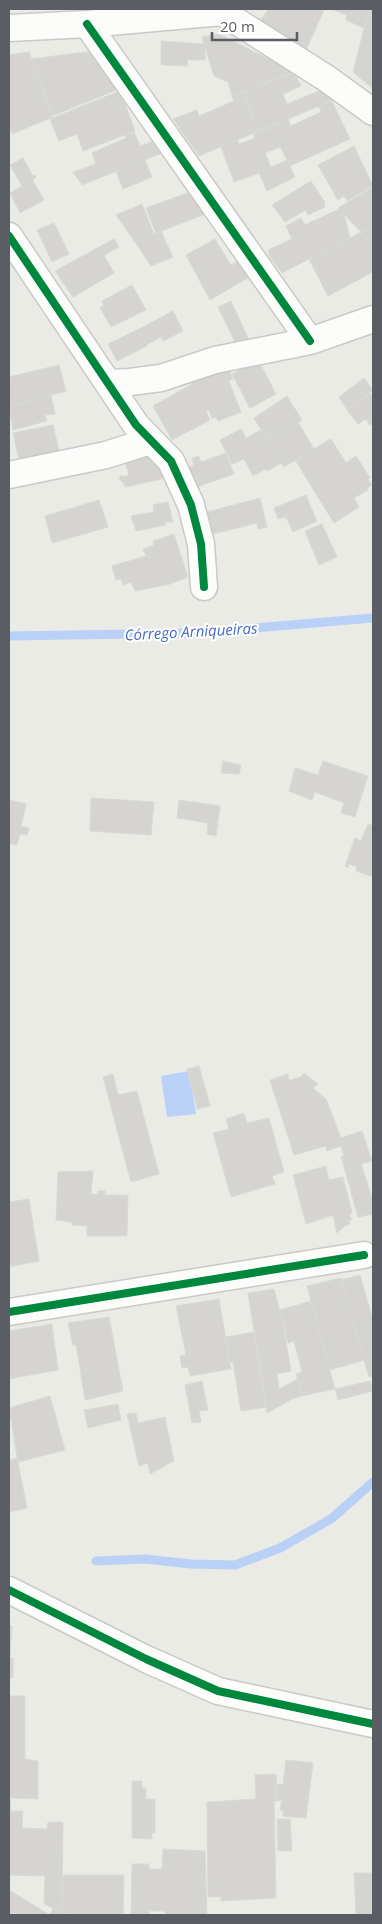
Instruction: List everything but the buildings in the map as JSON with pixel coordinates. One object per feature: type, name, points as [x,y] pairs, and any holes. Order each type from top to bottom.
[{"type":"street","points":[[9,28],[87,24],[226,11],[373,112]]},
{"type":"street","points":[[87,24],[310,342]]},
{"type":"street","points":[[9,236],[125,408],[150,440],[171,462],[191,505],[201,544],[204,587]]},
{"type":"street","points":[[109,383],[161,378],[215,360],[310,342],[373,319]]},
{"type":"street","points":[[9,475],[106,455],[150,440]]},
{"type":"street","points":[[9,1312],[364,1256]]},
{"type":"street","points":[[9,1590],[146,1660],[218,1691],[373,1724]]},
{"type":"water","points":[[189,1071],[196,1114],[167,1117],[161,1076]]},
{"type":"waterway","name":"Córrego Arniqueiras","points":[[9,636],[195,633],[373,618]]},
{"type":"waterway","points":[[96,1561],[145,1559],[191,1564],[235,1565],[280,1548],[331,1519],[373,1482]]},
{"type":"cycle path","points":[[87,24],[310,341]]},
{"type":"cycle path","points":[[9,236],[136,425],[171,461],[191,505],[201,544],[204,587]]},
{"type":"cycle path","points":[[9,1312],[364,1255]]},
{"type":"cycle path","points":[[9,1590],[146,1659],[218,1691],[373,1724]]}]
